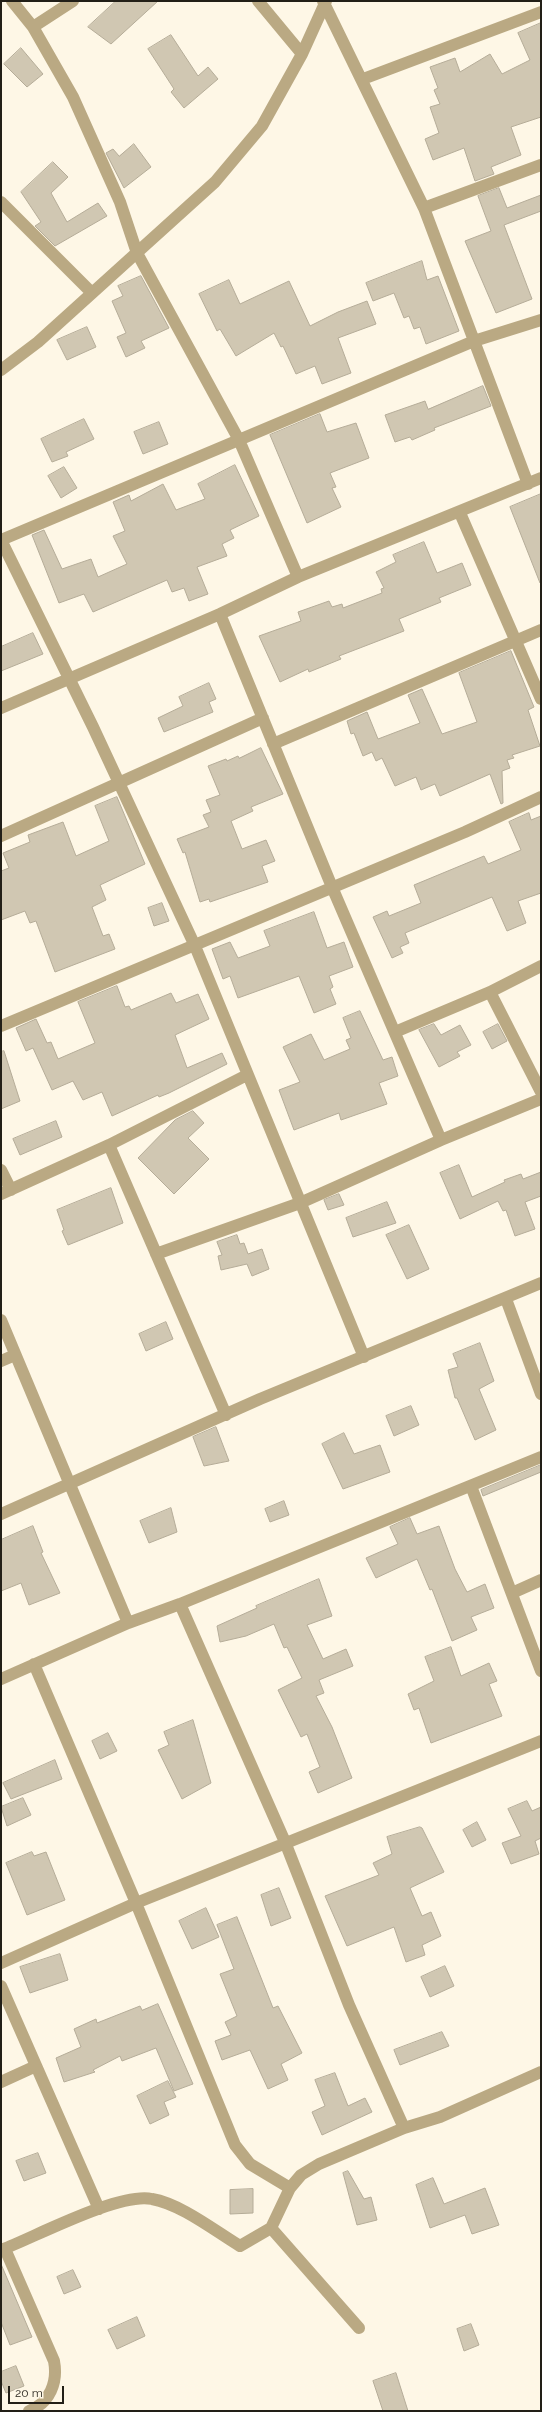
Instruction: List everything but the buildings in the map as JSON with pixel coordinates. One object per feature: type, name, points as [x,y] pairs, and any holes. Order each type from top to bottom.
[{"type":"street","points":[[12,1],[33,27],[73,97],[98,149],[120,202],[137,253],[239,440],[298,577]]},
{"type":"street","points":[[33,27],[73,1]]},
{"type":"street","points":[[258,1],[302,54]]},
{"type":"street","points":[[1,370],[38,342],[219,177],[262,126],[302,54],[325,2]]},
{"type":"street","points":[[325,2],[424,208],[528,484]]},
{"type":"street","points":[[363,79],[541,12]]},
{"type":"street","points":[[424,208],[541,165]]},
{"type":"street","points":[[1,202],[92,293]]},
{"type":"street","points":[[364,1357],[247,1075],[196,946],[119,782],[1,540],[474,341],[541,320]]},
{"type":"street","points":[[1,708],[67,678],[220,614],[298,577],[541,478]]},
{"type":"street","points":[[460,512],[541,699]]},
{"type":"street","points":[[220,614],[332,887],[441,1140]]},
{"type":"street","points":[[273,744],[541,630]]},
{"type":"street","points":[[1,836],[263,718]]},
{"type":"street","points":[[1,1026],[196,946],[332,887],[465,832],[541,797]]},
{"type":"street","points":[[395,1032],[490,992],[541,966]]},
{"type":"street","points":[[490,992],[541,1092]]},
{"type":"street","points":[[1,1170],[6,1192],[109,1145],[247,1075]]},
{"type":"street","points":[[156,1254],[300,1202],[441,1140],[541,1099]]},
{"type":"street","points":[[109,1145],[226,1415]]},
{"type":"street","points":[[1,1514],[226,1415],[541,1284]]},
{"type":"street","points":[[506,1299],[541,1394]]},
{"type":"street","points":[[1,1320],[128,1624]]},
{"type":"street","points":[[1,1361],[16,1355]]},
{"type":"street","points":[[1,1678],[128,1624],[541,1457]]},
{"type":"street","points":[[471,1486],[541,1671]]},
{"type":"street","points":[[512,1593],[541,1580]]},
{"type":"street","points":[[180,1604],[285,1842],[349,2005],[404,2128]]},
{"type":"street","points":[[34,1664],[136,1903],[235,2145],[250,2164],[290,2188]]},
{"type":"street","points":[[1,1963],[136,1903],[541,1740]]},
{"type":"street","points":[[1,1986],[99,2209]]},
{"type":"street","points":[[1,2082],[36,2066]]},
{"type":"street","points":[[29,2411],[40,2405],[47,2398],[52,2390],[56,2371],[54,2361],[3,2250],[99,2209],[132,2199],[152,2199],[173,2207],[240,2246],[271,2228],[290,2188],[301,2175],[319,2164],[404,2128],[440,2116],[541,2072]]},
{"type":"street","points":[[271,2228],[359,2328]]}]
